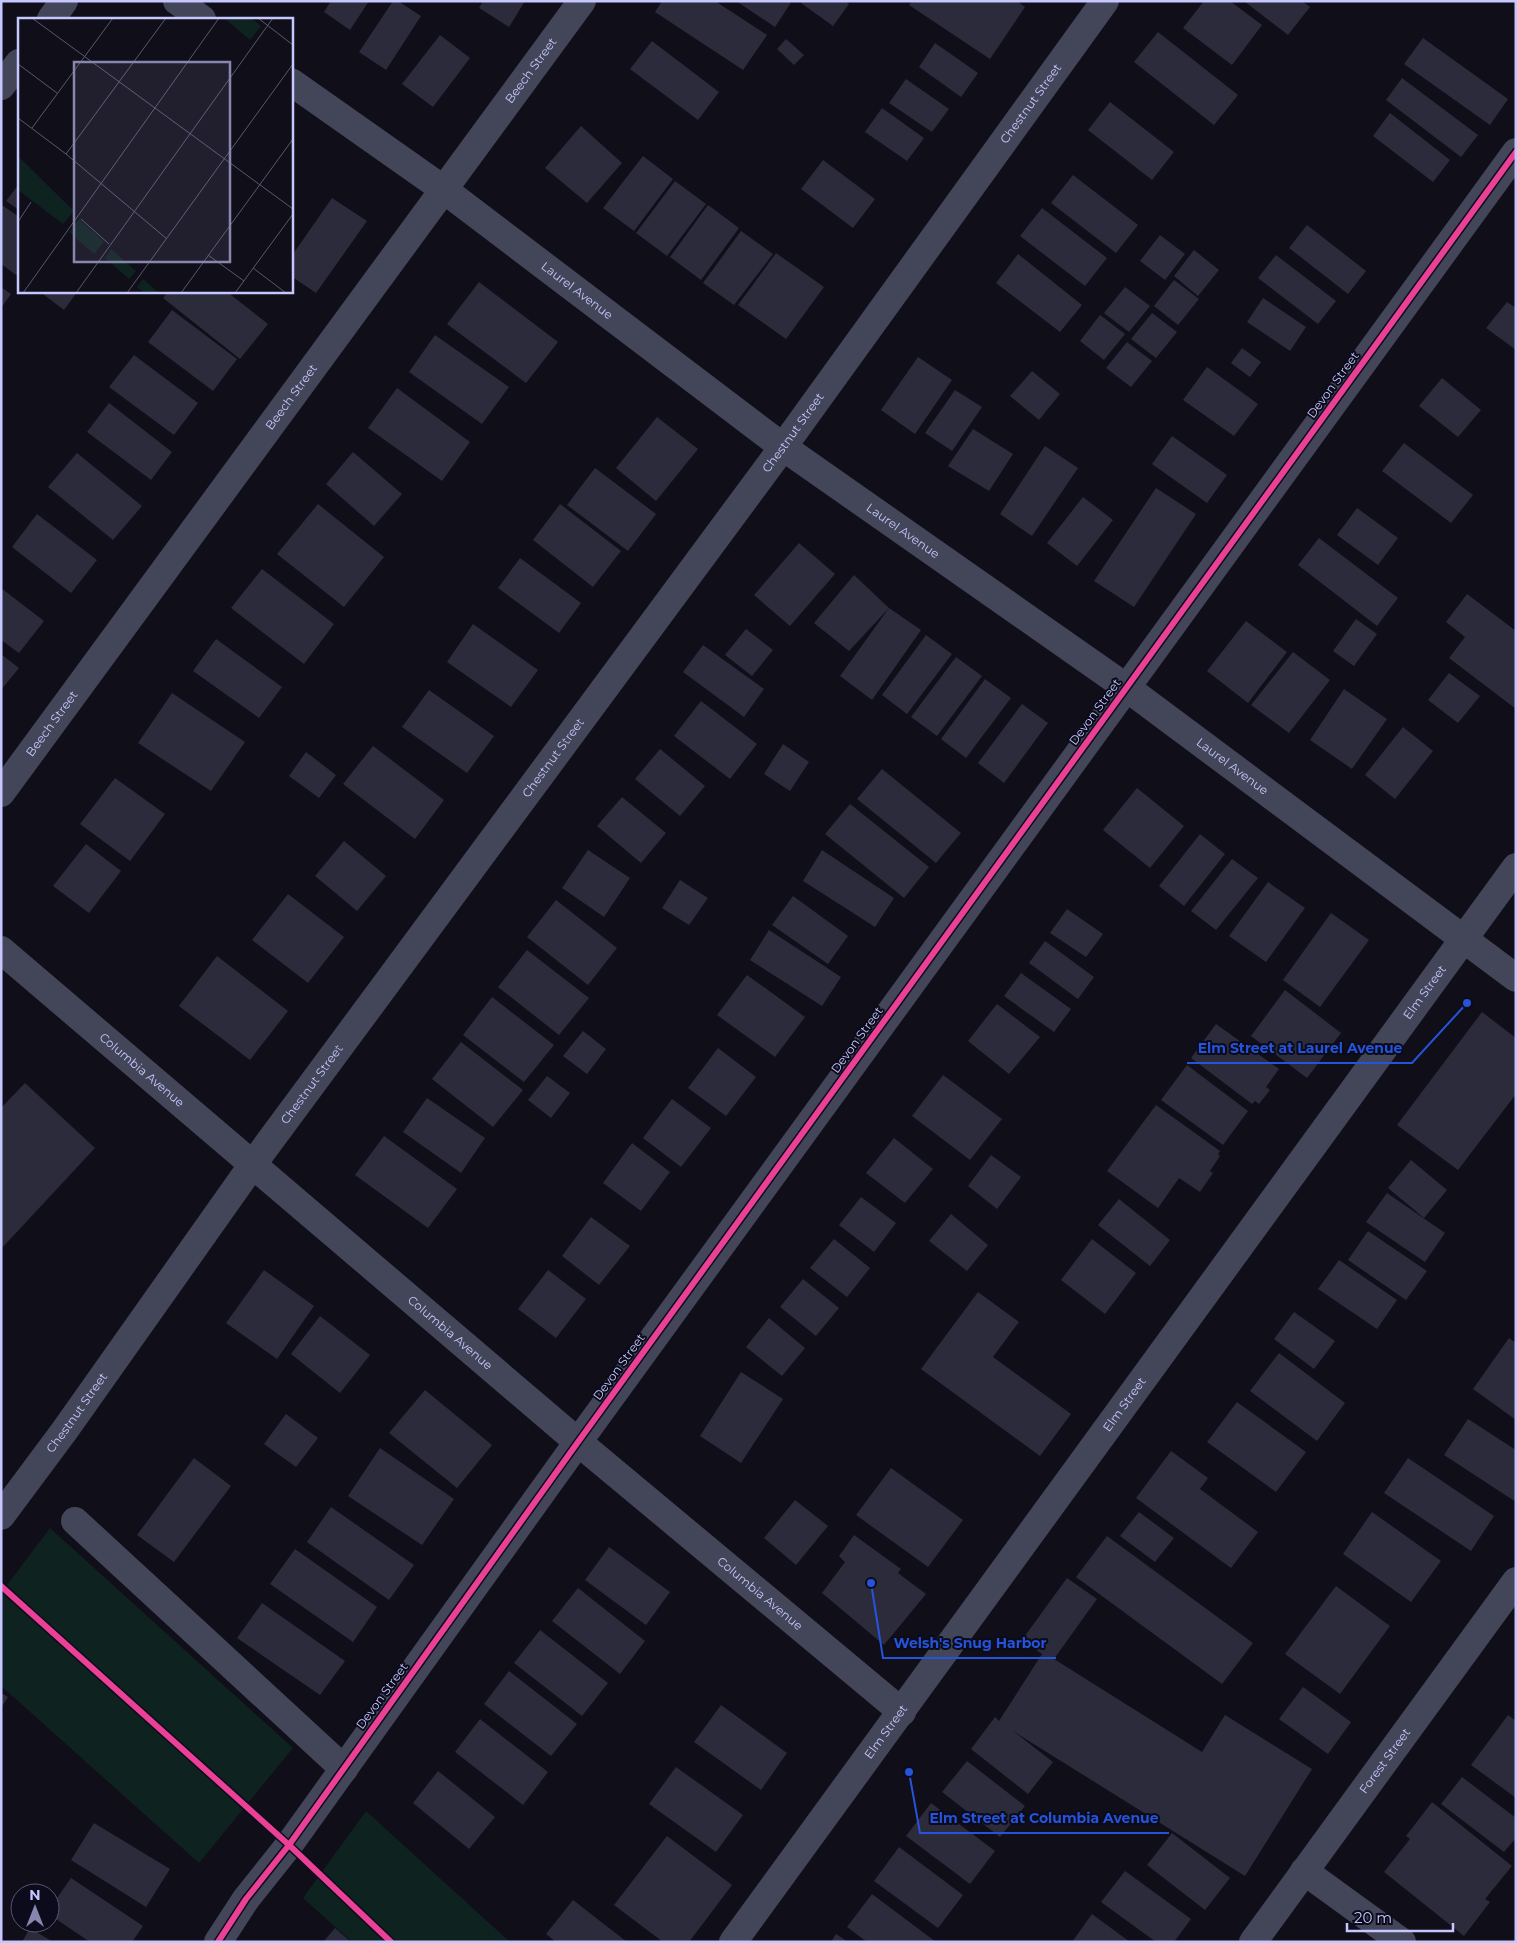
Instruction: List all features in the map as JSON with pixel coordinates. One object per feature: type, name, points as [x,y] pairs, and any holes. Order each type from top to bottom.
[{"type":"street","points":[[52,18],[64,1]]},
{"type":"street","points":[[177,1],[201,18]]},
{"type":"street","name":"Beech Street","points":[[1,793],[582,1]]},
{"type":"street","name":"Chestnut Street","points":[[1,1516],[65,1430],[253,1164],[783,447],[1105,1]]},
{"type":"street","points":[[1,86],[18,64]]},
{"type":"street","name":"Laurel Avenue","points":[[292,83],[443,189],[783,447],[1127,688],[1516,978]]},
{"type":"street","name":"Devon Street","points":[[218,1942],[246,1900],[289,1845],[578,1442],[1516,152]]},
{"type":"street","name":"Elm Street","points":[[733,1942],[1516,867]]},
{"type":"street","name":"Columbia Avenue","points":[[1,950],[578,1442],[902,1712]]},
{"type":"street","points":[[75,1521],[344,1769]]},
{"type":"street","name":"Forest Street","points":[[1253,1942],[1516,1582]]},
{"type":"street","points":[[1304,1871],[1402,1942]]},
{"type":"green space","points":[[50,1528],[293,1748],[199,1863],[1,1686],[1,1593]]},
{"type":"green space","points":[[366,1811],[510,1942],[352,1942],[303,1898]]},
{"type":"building","points":[[331,1],[369,1],[350,30],[324,12]]},
{"type":"building","points":[[393,1],[398,1],[421,16],[386,70],[359,52]]},
{"type":"building","points":[[483,1],[525,1],[509,27],[479,8]]},
{"type":"building","points":[[662,1],[715,1],[767,35],[743,70],[655,12]]},
{"type":"building","points":[[736,1],[792,1],[775,27]]},
{"type":"building","points":[[802,1],[845,1],[849,4],[833,26],[801,3]]},
{"type":"building","points":[[912,1],[1017,1],[1025,7],[990,59],[909,5]]},
{"type":"building","points":[[1204,1],[1230,1],[1262,25],[1232,65],[1183,28]]},
{"type":"building","points":[[1244,1],[1302,1],[1310,7],[1288,35]]},
{"type":"building","points":[[1158,32],[1238,95],[1214,125],[1134,62]]},
{"type":"building","points":[[440,35],[470,58],[433,107],[402,84]]},
{"type":"building","points":[[1423,38],[1508,99],[1490,125],[1404,64]]},
{"type":"building","points":[[786,39],[804,55],[794,65],[777,49]]},
{"type":"building","points":[[652,41],[719,92],[698,120],[630,69]]},
{"type":"building","points":[[935,43],[978,73],[961,97],[919,67]]},
{"type":"building","points":[[1402,78],[1478,135],[1461,157],[1386,100]]},
{"type":"building","points":[[906,79],[949,109],[932,132],[889,103]]},
{"type":"building","points":[[1110,102],[1174,152],[1152,180],[1088,130]]},
{"type":"building","points":[[882,108],[924,138],[907,161],[865,132]]},
{"type":"building","points":[[1390,113],[1450,160],[1433,182],[1373,136]]},
{"type":"building","points":[[581,126],[622,163],[587,203],[545,168]]},
{"type":"building","points":[[643,156],[673,179],[634,231],[603,208]]},
{"type":"building","points":[[823,160],[875,199],[853,228],[801,189]]},
{"type":"building","points":[[1073,175],[1138,225],[1116,253],[1051,203]]},
{"type":"building","points":[[675,181],[706,204],[667,256],[636,233]]},
{"type":"building","points":[[18,185],[18,209],[6,201]]},
{"type":"building","points":[[332,198],[367,221],[316,293],[292,277],[292,256]]},
{"type":"building","points":[[2,205],[18,216],[18,276],[1,264]]},
{"type":"building","points":[[708,205],[739,228],[701,280],[670,257]]},
{"type":"building","points":[[1042,208],[1107,258],[1085,286],[1020,236]]},
{"type":"building","points":[[1307,225],[1366,271],[1348,294],[1289,248]]},
{"type":"building","points":[[741,231],[773,254],[734,305],[703,283]]},
{"type":"building","points":[[1160,235],[1185,254],[1165,280],[1140,261]]},
{"type":"building","points":[[1194,250],[1219,270],[1198,296],[1174,276]]},
{"type":"building","points":[[776,253],[824,287],[786,339],[738,305]]},
{"type":"building","points":[[1018,254],[1082,305],[1060,332],[996,283]]},
{"type":"building","points":[[1276,255],[1336,301],[1318,324],[1258,278]]},
{"type":"building","points":[[1174,280],[1199,299],[1178,325],[1154,306]]},
{"type":"building","points":[[479,282],[558,342],[526,383],[447,324]]},
{"type":"building","points":[[1,287],[11,294],[1,308]]},
{"type":"building","points":[[1125,287],[1150,306],[1129,332],[1104,313]]},
{"type":"building","points":[[40,292],[77,292],[64,310]]},
{"type":"building","points":[[168,292],[227,292],[268,324],[240,359],[163,298]]},
{"type":"building","points":[[1263,298],[1306,327],[1290,351],[1247,322]]},
{"type":"building","points":[[1507,302],[1516,308],[1516,350],[1486,328]]},
{"type":"building","points":[[172,310],[237,359],[213,391],[148,342]]},
{"type":"building","points":[[1152,313],[1177,332],[1156,358],[1131,339]]},
{"type":"building","points":[[1100,315],[1125,334],[1104,360],[1080,341]]},
{"type":"building","points":[[435,335],[509,387],[482,424],[409,372]]},
{"type":"building","points":[[1127,342],[1152,361],[1131,387],[1106,368]]},
{"type":"building","points":[[1242,348],[1261,362],[1250,377],[1231,363]]},
{"type":"building","points":[[134,355],[198,403],[174,435],[109,387]]},
{"type":"building","points":[[918,357],[952,380],[915,434],[881,410]]},
{"type":"building","points":[[1207,367],[1258,404],[1234,436],[1183,400]]},
{"type":"building","points":[[1032,371],[1060,394],[1039,420],[1010,396]]},
{"type":"building","points":[[1442,378],[1481,410],[1458,437],[1419,406]]},
{"type":"building","points":[[397,388],[470,442],[442,481],[368,428]]},
{"type":"building","points":[[955,390],[982,407],[952,451],[925,433]]},
{"type":"building","points":[[109,403],[172,452],[151,480],[87,432]]},
{"type":"building","points":[[657,417],[698,449],[656,501],[616,468]]},
{"type":"building","points":[[973,429],[1013,454],[989,491],[948,466]]},
{"type":"building","points":[[1172,436],[1227,475],[1207,503],[1152,464]]},
{"type":"building","points":[[1404,443],[1473,495],[1451,523],[1382,471]]},
{"type":"building","points":[[1045,446],[1078,468],[1032,536],[1000,514]]},
{"type":"building","points":[[353,452],[402,494],[374,526],[326,484]]},
{"type":"building","points":[[77,453],[142,506],[113,540],[48,487]]},
{"type":"building","points":[[595,468],[656,514],[628,551],[567,505]]},
{"type":"building","points":[[1156,488],[1196,514],[1134,607],[1094,581]]},
{"type":"building","points":[[1083,497],[1113,520],[1077,566],[1047,543]]},
{"type":"building","points":[[318,504],[384,557],[344,607],[277,554]]},
{"type":"building","points":[[560,504],[621,551],[593,587],[533,540]]},
{"type":"building","points":[[1357,508],[1398,538],[1378,565],[1337,535]]},
{"type":"building","points":[[37,514],[97,560],[71,593],[12,547]]},
{"type":"building","points":[[1319,538],[1398,598],[1377,626],[1298,565]]},
{"type":"building","points":[[799,543],[835,574],[790,626],[754,595]]},
{"type":"building","points":[[520,558],[581,603],[559,633],[498,588]]},
{"type":"building","points":[[262,569],[334,624],[304,664],[231,608]]},
{"type":"building","points":[[854,575],[889,608],[849,651],[814,623]]},
{"type":"building","points":[[1,588],[44,621],[19,653],[1,640]]},
{"type":"building","points":[[1467,594],[1516,631],[1516,709],[1449,658],[1465,637],[1446,622]]},
{"type":"building","points":[[889,608],[921,630],[872,700],[840,676]]},
{"type":"building","points":[[1356,619],[1377,634],[1354,666],[1333,651]]},
{"type":"building","points":[[1246,621],[1287,652],[1248,703],[1207,671]]},
{"type":"building","points":[[473,624],[538,670],[511,707],[447,662]]},
{"type":"building","points":[[746,629],[773,650],[752,676],[725,655]]},
{"type":"building","points":[[926,635],[952,654],[907,714],[882,695]]},
{"type":"building","points":[[216,639],[282,687],[259,718],[193,671]]},
{"type":"building","points":[[703,645],[764,689],[744,717],[683,672]]},
{"type":"building","points":[[1293,652],[1330,680],[1289,733],[1251,705]]},
{"type":"building","points":[[1,654],[19,668],[1,690]]},
{"type":"building","points":[[956,657],[982,676],[937,736],[911,717]]},
{"type":"building","points":[[1449,673],[1480,696],[1458,723],[1428,700]]},
{"type":"building","points":[[985,679],[1011,698],[966,758],[941,739]]},
{"type":"building","points":[[1344,689],[1387,719],[1352,769],[1310,740]]},
{"type":"building","points":[[429,690],[494,736],[467,773],[402,727]]},
{"type":"building","points":[[172,693],[245,742],[211,791],[138,743]]},
{"type":"building","points":[[701,701],[757,744],[730,779],[674,736]]},
{"type":"building","points":[[1022,704],[1048,723],[1004,783],[978,763]]},
{"type":"building","points":[[1403,727],[1433,751],[1395,799],[1365,775]]},
{"type":"building","points":[[783,744],[809,762],[790,791],[764,774]]},
{"type":"building","points":[[373,746],[444,800],[415,839],[343,784]]},
{"type":"building","points":[[660,749],[705,786],[680,816],[635,779]]},
{"type":"building","points":[[306,752],[336,775],[319,798],[289,776]]},
{"type":"building","points":[[882,769],[961,833],[936,863],[857,799]]},
{"type":"building","points":[[115,778],[165,814],[130,861],[80,824]]},
{"type":"building","points":[[1137,788],[1184,826],[1150,868],[1103,830]]},
{"type":"building","points":[[622,797],[666,833],[641,863],[597,826]]},
{"type":"building","points":[[850,804],[929,867],[904,898],[825,834]]},
{"type":"building","points":[[1200,834],[1225,854],[1184,906],[1159,886]]},
{"type":"building","points":[[344,841],[386,876],[357,911],[315,876]]},
{"type":"building","points":[[86,844],[121,871],[89,913],[53,886]]},
{"type":"building","points":[[588,850],[630,878],[604,917],[562,888]]},
{"type":"building","points":[[822,850],[894,898],[875,927],[803,881]]},
{"type":"building","points":[[1232,859],[1258,878],[1216,930],[1191,911]]},
{"type":"building","points":[[680,880],[708,898],[689,925],[662,908]]},
{"type":"building","points":[[1268,882],[1305,908],[1266,962],[1229,936]]},
{"type":"building","points":[[288,894],[344,937],[308,983],[252,940]]},
{"type":"building","points":[[793,896],[848,936],[828,964],[772,925]]},
{"type":"building","points":[[556,900],[617,948],[588,985],[527,937]]},
{"type":"building","points":[[1067,909],[1103,934],[1086,957],[1050,933]]},
{"type":"building","points":[[1331,913],[1369,940],[1320,1007],[1283,980]]},
{"type":"building","points":[[769,930],[841,977],[822,1006],[750,960]]},
{"type":"building","points":[[1045,941],[1094,977],[1078,999],[1029,963]]},
{"type":"building","points":[[527,950],[589,998],[559,1035],[498,987]]},
{"type":"building","points":[[217,956],[288,1011],[250,1060],[179,1006]]},
{"type":"building","points":[[1021,973],[1071,1009],[1054,1032],[1004,996]]},
{"type":"building","points":[[747,975],[805,1017],[775,1057],[717,1015]]},
{"type":"building","points":[[1285,990],[1341,1033],[1307,1078],[1251,1036]]},
{"type":"building","points":[[492,997],[554,1045],[524,1082],[463,1035]]},
{"type":"building","points":[[997,1004],[1040,1037],[1009,1074],[968,1041]]},
{"type":"building","points":[[1482,1012],[1516,1038],[1516,1094],[1458,1170],[1397,1125]]},
{"type":"building","points":[[1216,1024],[1279,1069],[1266,1087],[1270,1090],[1259,1104],[1255,1101],[1252,1104],[1191,1058]]},
{"type":"building","points":[[583,1031],[606,1049],[587,1074],[563,1056]]},
{"type":"building","points":[[461,1042],[523,1090],[493,1127],[432,1079]]},
{"type":"building","points":[[718,1048],[756,1077],[726,1116],[688,1088]]},
{"type":"building","points":[[1187,1065],[1248,1111],[1223,1145],[1161,1100]]},
{"type":"building","points":[[943,1075],[1002,1119],[970,1160],[912,1116]]},
{"type":"building","points":[[547,1076],[570,1093],[551,1118],[528,1100]]},
{"type":"building","points":[[25,1083],[95,1148],[1,1249],[1,1108]]},
{"type":"building","points":[[427,1098],[485,1138],[461,1173],[403,1132]]},
{"type":"building","points":[[672,1099],[711,1128],[681,1167],[643,1138]]},
{"type":"building","points":[[1156,1105],[1220,1151],[1218,1154],[1220,1156],[1210,1171],[1213,1173],[1200,1192],[1179,1178],[1158,1208],[1107,1171]]},
{"type":"building","points":[[384,1136],[457,1189],[428,1228],[355,1175]]},
{"type":"building","points":[[894,1138],[933,1169],[905,1203],[866,1173]]},
{"type":"building","points":[[632,1143],[670,1172],[641,1211],[603,1183]]},
{"type":"building","points":[[991,1155],[1021,1177],[997,1209],[968,1186]]},
{"type":"building","points":[[1411,1160],[1447,1190],[1424,1218],[1388,1188]]},
{"type":"building","points":[[1387,1193],[1445,1233],[1425,1262],[1366,1222]]},
{"type":"building","points":[[861,1197],[896,1223],[874,1252],[839,1225]]},
{"type":"building","points":[[1119,1199],[1170,1240],[1150,1266],[1098,1225]]},
{"type":"building","points":[[951,1214],[988,1245],[967,1271],[929,1241]]},
{"type":"building","points":[[591,1217],[630,1246],[599,1285],[562,1256]]},
{"type":"building","points":[[1368,1231],[1427,1271],[1406,1300],[1348,1260]]},
{"type":"building","points":[[834,1239],[870,1268],[847,1297],[810,1268]]},
{"type":"building","points":[[1092,1239],[1136,1273],[1105,1314],[1061,1280]]},
{"type":"building","points":[[1339,1260],[1397,1300],[1377,1329],[1318,1289]]},
{"type":"building","points":[[264,1270],[314,1306],[277,1359],[226,1323]]},
{"type":"building","points":[[548,1270],[586,1299],[556,1338],[518,1309]]},
{"type":"building","points":[[803,1279],[839,1308],[816,1336],[780,1307]]},
{"type":"building","points":[[978,1292],[1019,1322],[993,1357],[1071,1414],[1040,1456],[921,1369]]},
{"type":"building","points":[[1294,1312],[1335,1341],[1314,1369],[1274,1339]]},
{"type":"building","points":[[320,1316],[370,1355],[340,1393],[291,1354]]},
{"type":"building","points":[[769,1318],[805,1348],[782,1376],[746,1347]]},
{"type":"building","points":[[1509,1338],[1516,1343],[1516,1420],[1473,1389]]},
{"type":"building","points":[[1279,1353],[1345,1403],[1317,1441],[1250,1391]]},
{"type":"building","points":[[741,1372],[783,1399],[741,1463],[700,1436]]},
{"type":"building","points":[[425,1390],[492,1445],[457,1488],[389,1433]]},
{"type":"building","points":[[1237,1402],[1306,1452],[1276,1492],[1207,1442]]},
{"type":"building","points":[[286,1414],[318,1438],[296,1467],[264,1444]]},
{"type":"building","points":[[1468,1419],[1516,1450],[1516,1502],[1444,1455]]},
{"type":"building","points":[[380,1448],[454,1499],[422,1545],[348,1496]]},
{"type":"building","points":[[1171,1451],[1208,1478],[1200,1489],[1258,1532],[1231,1568],[1136,1498]]},
{"type":"building","points":[[194,1458],[231,1486],[174,1562],[137,1535]]},
{"type":"building","points":[[1408,1458],[1494,1516],[1471,1551],[1384,1493]]},
{"type":"building","points":[[891,1468],[963,1520],[928,1567],[856,1515]]},
{"type":"building","points":[[795,1500],[828,1526],[796,1565],[764,1538]]},
{"type":"building","points":[[331,1507],[414,1565],[389,1600],[307,1542]]},
{"type":"building","points":[[1139,1512],[1174,1538],[1155,1562],[1120,1536]]},
{"type":"building","points":[[1372,1512],[1441,1561],[1411,1602],[1343,1554]]},
{"type":"building","points":[[854,1535],[901,1569],[898,1573],[926,1594],[884,1645],[822,1593],[845,1562],[839,1556]]},
{"type":"building","points":[[1107,1536],[1253,1643],[1222,1684],[1076,1577]]},
{"type":"building","points":[[609,1547],[670,1592],[646,1625],[585,1580]]},
{"type":"building","points":[[295,1549],[377,1607],[353,1642],[270,1584]]},
{"type":"building","points":[[1067,1578],[1097,1599],[1054,1659],[1202,1752],[1225,1715],[1312,1769],[1245,1876],[1013,1731],[1053,1762],[1028,1794],[971,1749],[995,1717],[999,1721],[1042,1654],[1022,1640]]},
{"type":"building","points":[[1336,1586],[1390,1626],[1340,1694],[1285,1654]]},
{"type":"building","points":[[578,1588],[645,1641],[620,1674],[552,1621]]},
{"type":"building","points":[[262,1603],[345,1661],[320,1695],[237,1638]]},
{"type":"building","points":[[540,1630],[608,1683],[582,1716],[514,1663]]},
{"type":"building","points":[[509,1671],[577,1724],[551,1756],[484,1704]]},
{"type":"building","points":[[1303,1687],[1351,1722],[1328,1754],[1279,1719]]},
{"type":"building","points":[[1,1693],[8,1697],[1,1708]]},
{"type":"building","points":[[721,1705],[787,1753],[761,1790],[694,1742]]},
{"type":"building","points":[[1508,1715],[1516,1721],[1516,1798],[1471,1765]]},
{"type":"building","points":[[480,1719],[548,1772],[523,1805],[455,1752]]},
{"type":"building","points":[[967,1761],[1025,1806],[1000,1837],[942,1792]]},
{"type":"building","points":[[676,1767],[743,1815],[716,1852],[649,1804]]},
{"type":"building","points":[[438,1771],[495,1817],[469,1849],[413,1803]]},
{"type":"building","points":[[1462,1777],[1516,1818],[1516,1838],[1504,1852],[1441,1804]]},
{"type":"building","points":[[1432,1802],[1512,1866],[1485,1899],[1490,1902],[1464,1936],[1384,1872],[1410,1839],[1406,1836]]},
{"type":"building","points":[[931,1803],[995,1851],[970,1884],[906,1836]]},
{"type":"building","points":[[94,1823],[170,1869],[146,1907],[71,1860]]},
{"type":"building","points":[[1172,1833],[1230,1878],[1205,1910],[1147,1865]]},
{"type":"building","points":[[667,1836],[732,1885],[689,1942],[663,1942],[614,1905]]},
{"type":"building","points":[[899,1847],[963,1895],[938,1928],[874,1881]]},
{"type":"building","points":[[1125,1871],[1191,1919],[1174,1942],[1156,1942],[1101,1902]]},
{"type":"building","points":[[71,1878],[143,1926],[132,1942],[90,1942],[60,1922],[60,1894]]},
{"type":"building","points":[[872,1894],[936,1942],[867,1942],[847,1927]]},
{"type":"building","points":[[573,1900],[627,1942],[556,1942],[546,1934]]},
{"type":"building","points":[[1092,1914],[1130,1942],[1072,1942]]},
{"type":"building","points":[[335,1928],[351,1942],[323,1942]]},
{"type":"building","points":[[27,1933],[38,1933],[53,1942],[22,1942]]},
{"type":"building","points":[[836,1934],[848,1942],[831,1942]]},
{"type":"cycle path","points":[[218,1942],[246,1899],[289,1845],[578,1442],[1516,152]]},
{"type":"cycle path","points":[[1,1586],[289,1845],[391,1942]]},
{"type":"place","name":"Elm Street at Laurel Avenue","points":[[1467,1003]]},
{"type":"place","name":"Welsh's Snug Harbor","points":[[871,1583]]},
{"type":"place","name":"Elm Street at Columbia Avenue","points":[[909,1772]]}]
